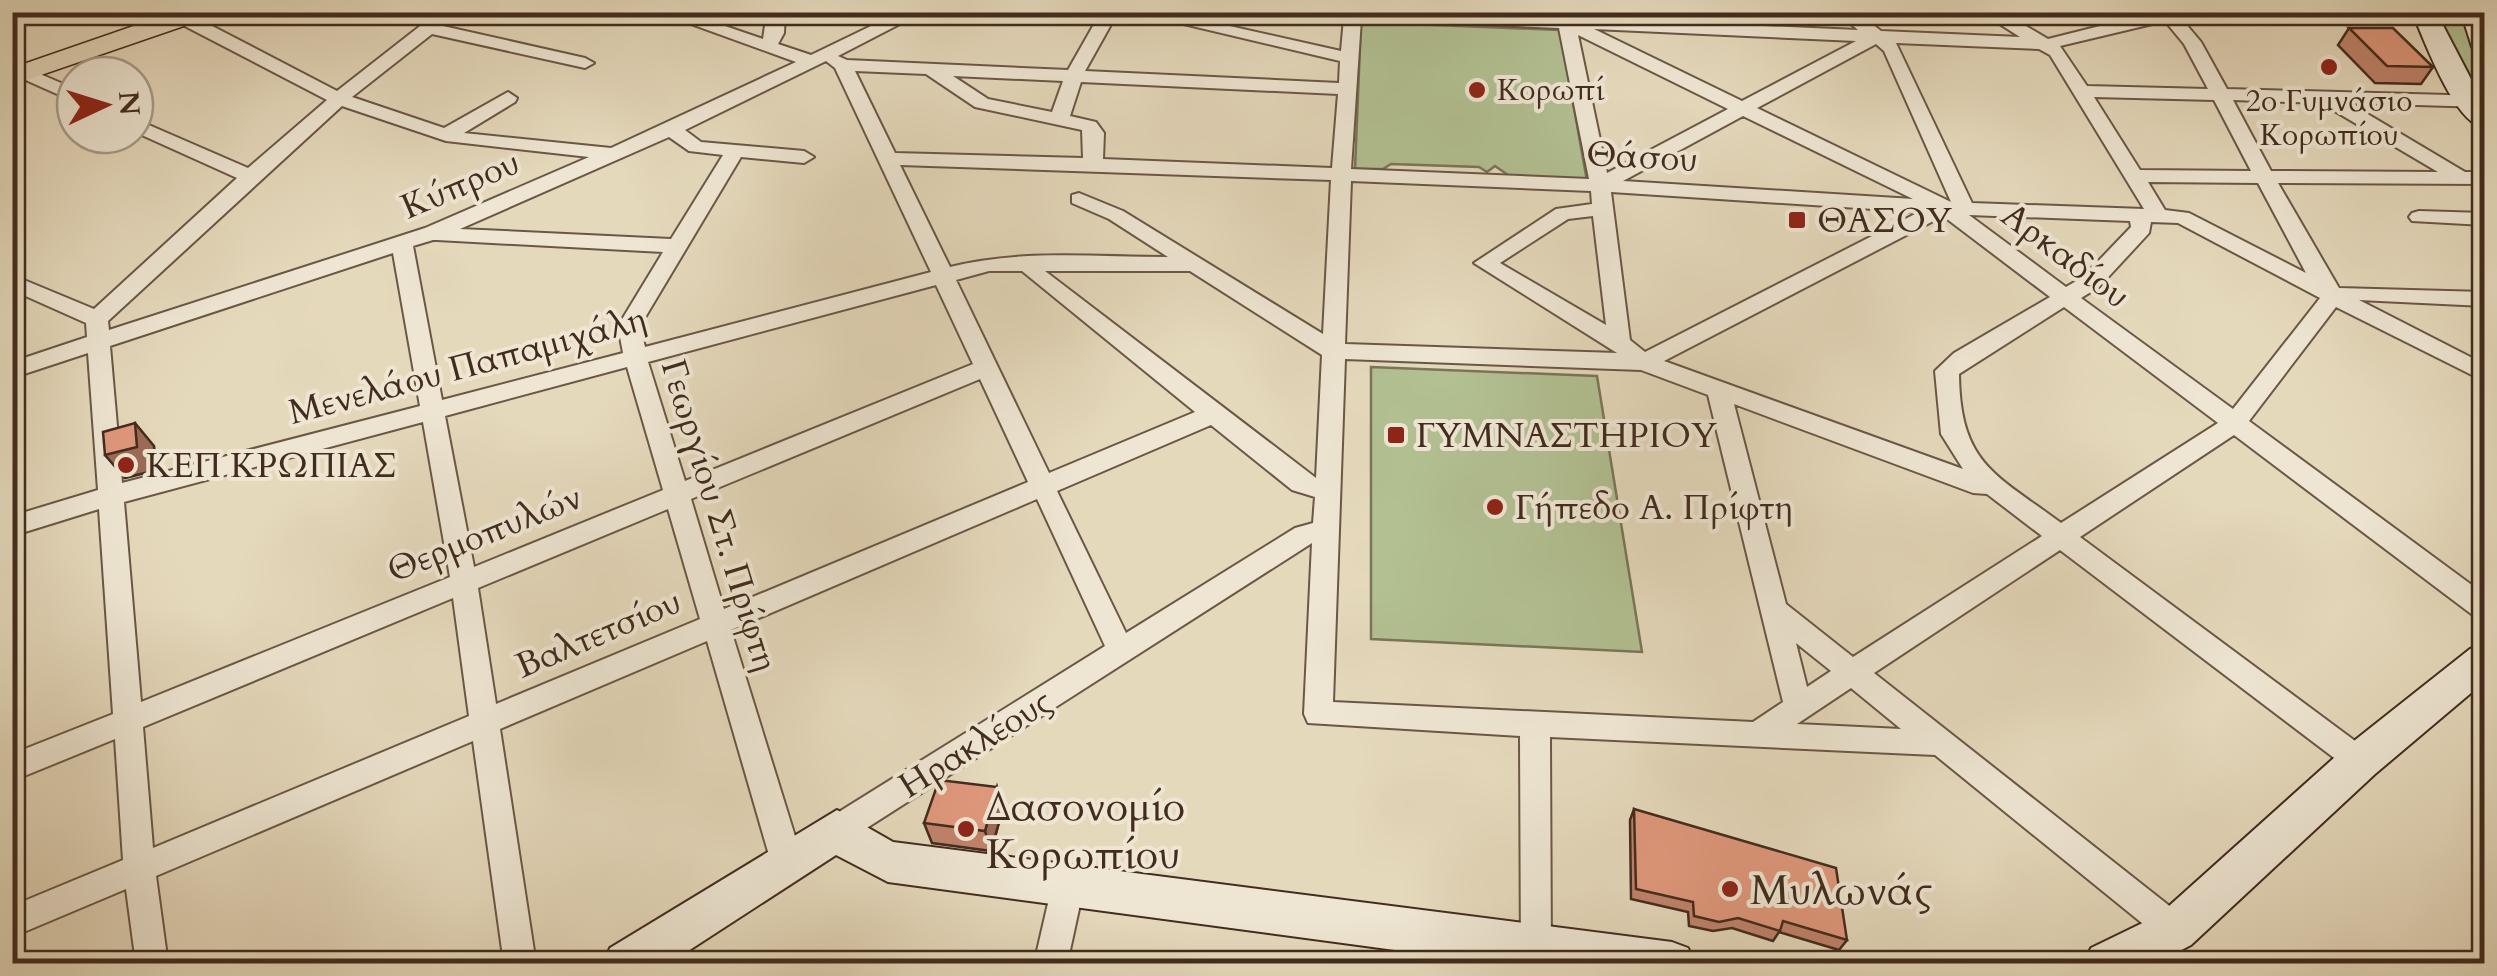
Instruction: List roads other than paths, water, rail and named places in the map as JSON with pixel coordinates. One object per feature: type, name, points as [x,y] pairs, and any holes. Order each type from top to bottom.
[{"type":"main road","points":[[17,72],[171,17]]},
{"type":"street","points":[[152,964],[138,868],[98,331],[248,176],[336,100],[450,12]]},
{"type":"street","points":[[666,12],[827,61],[1072,78],[1347,89]]},
{"type":"street","points":[[769,45],[775,34],[776,12]]},
{"type":"street","name":"Κύπρου","points":[[12,370],[98,331],[432,233],[827,61],[915,12]]},
{"type":"street","points":[[1060,118],[1072,78],[1110,12]]},
{"type":"street","points":[[1141,12],[1350,58]]},
{"type":"street","points":[[1315,12],[1708,21],[1878,36],[2048,44],[2172,13],[2222,95],[2318,276],[2333,296],[2484,373]]},
{"type":"street","points":[[1079,198],[1116,215],[1334,351],[1643,362],[1954,208],[1892,48],[1845,12]]},
{"type":"street","points":[[1989,12],[2048,44],[2132,176],[2149,216],[2091,282],[1962,358],[1947,372],[1946,424],[1962,455],[1991,484],[2360,761]]},
{"type":"street","points":[[2424,12],[2484,120]]},
{"type":"street","points":[[1353,15],[1341,174],[1318,714],[1940,743]]},
{"type":"street","points":[[171,17],[336,100],[446,134],[614,155]]},
{"type":"street","points":[[1566,18],[1590,153],[1600,185],[1619,343]]},
{"type":"street","name":"Αρκαδίου","points":[[1566,18],[1742,110],[1954,208],[2065,298],[2484,608]]},
{"type":"street","points":[[429,28],[584,63]]},
{"type":"street","points":[[1600,185],[1878,36]]},
{"type":"street","points":[[827,61],[890,159],[1040,485],[1122,651]]},
{"type":"street","points":[[932,70],[982,104],[1093,128],[1093,164]]},
{"type":"street","points":[[17,72],[55,88]]},
{"type":"street","points":[[2080,91],[2476,100]]},
{"type":"street","points":[[2324,97],[2404,141],[2484,194]]},
{"type":"street","points":[[446,134],[508,98]]},
{"type":"street","points":[[671,129],[696,146],[804,158]]},
{"type":"street","points":[[155,134],[248,176]]},
{"type":"street","name":"Γεωργίου Στ. Πρίφτη","points":[[735,151],[629,326],[787,862]]},
{"type":"street","name":"Θάσου","points":[[890,159],[1600,185],[1954,208],[2182,217],[2333,296],[2360,293],[2484,299]]},
{"type":"street","points":[[2132,176],[2484,178]]},
{"type":"street","points":[[1603,210],[1562,214],[1485,263],[1619,343],[1643,362],[1982,486],[1991,484]]},
{"type":"street","points":[[2420,217],[2484,219]]},
{"type":"street","points":[[432,233],[677,246]]},
{"type":"street","points":[[402,244],[464,583],[520,964]]},
{"type":"street","points":[[1026,261],[1039,277],[1301,484],[1328,492]]},
{"type":"street","name":"Μενελάου Παπαμιχάλη","points":[[12,526],[110,496],[941,275],[1026,261],[1193,264]]},
{"type":"street","points":[[12,282],[98,331]]},
{"type":"street","points":[[1758,734],[2235,423],[2333,296]]},
{"type":"street","name":"Θερμοπυλών","points":[[12,768],[985,368]]},
{"type":"street","points":[[1719,390],[1798,707]]},
{"type":"street","name":"Βαλτετσίου","points":[[12,922],[1214,414]]},
{"type":"street","name":"Ηρακλέους","points":[[626,964],[1304,535],[1326,530]]},
{"type":"street","points":[[1774,610],[2175,930]]},
{"type":"street","points":[[2118,962],[2175,930],[2360,761],[2478,675]]},
{"type":"street","points":[[1534,722],[1535,954]]},
{"type":"street","points":[[837,830],[862,850],[888,862],[1535,954],[1672,964]]},
{"type":"street","points":[[1050,964],[1068,886]]},
{"type":"place","name":"2ο Γυμνάσιο Κορωπίου","points":[[2329,67]]},
{"type":"place","name":"Κορωπί","points":[[1477,90]]},
{"type":"place","name":"ΘΑΣΟΥ","points":[[1797,220]]},
{"type":"place","name":"ΓΥΜΝΑΣΤΗΡΙΟΥ","points":[[1396,435]]},
{"type":"place","name":"ΚΕΠ ΚΡΩΠΙΑΣ","points":[[126,465]]},
{"type":"place","name":"Γήπεδο Α. Πρίφτη","points":[[1495,507]]},
{"type":"place","name":"Δασονομίο Κορωπίου","points":[[966,829]]},
{"type":"place","name":"Μυλωνάς","points":[[1730,889]]}]
